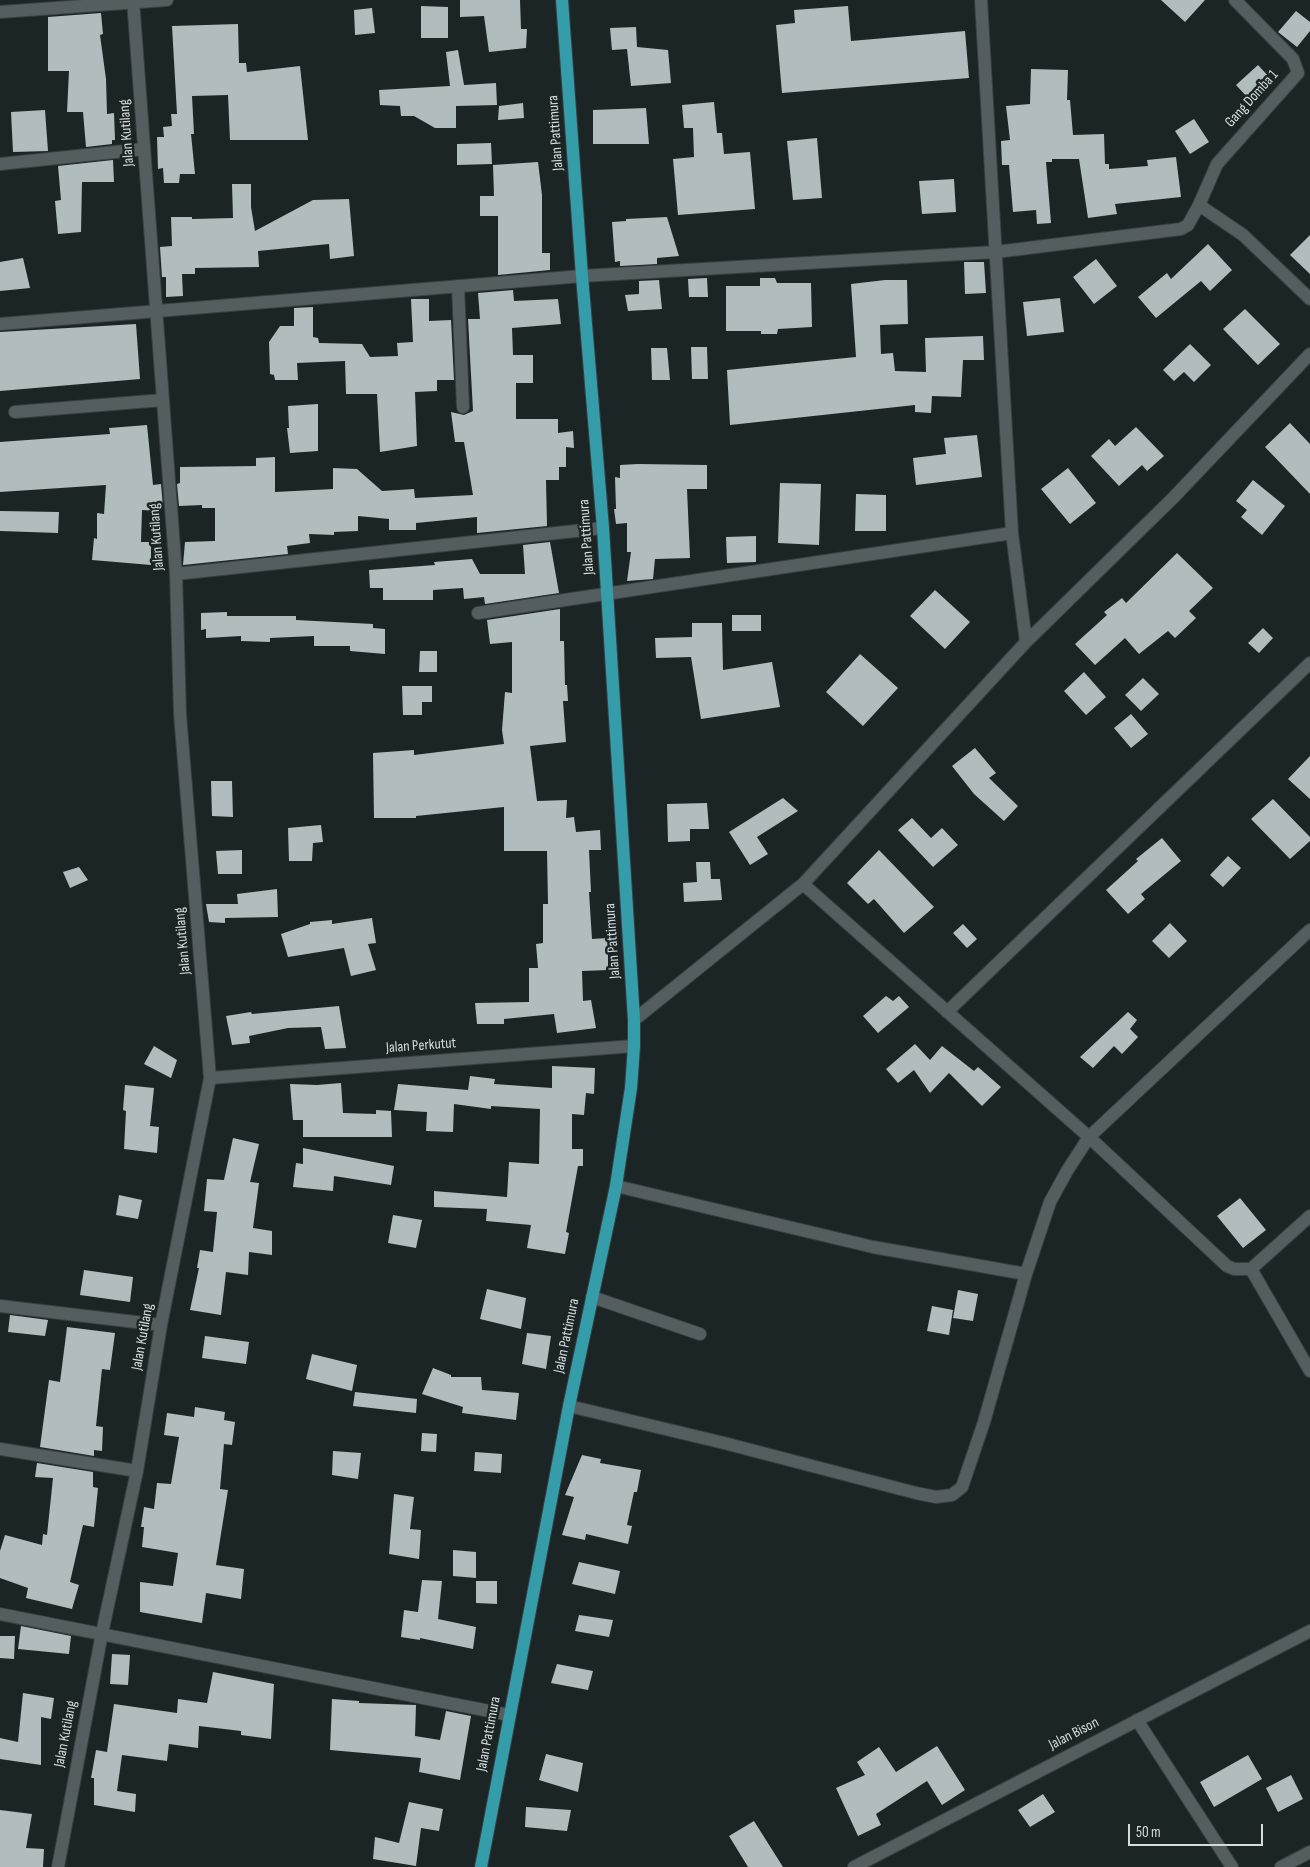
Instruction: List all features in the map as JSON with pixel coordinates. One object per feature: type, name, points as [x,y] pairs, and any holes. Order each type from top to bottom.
[{"type":"main road","name":"Jalan Pattimura","points":[[481,1867],[569,1406],[616,1186],[634,1046],[634,1020],[603,528],[562,0]]},
{"type":"street","points":[[0,12],[167,0]]},
{"type":"street","points":[[981,0],[1012,533],[1026,642]]},
{"type":"street","name":"Gang Domba 1","points":[[1199,205],[1217,164],[1298,73],[1293,58],[1235,0]]},
{"type":"street","name":"Jalan Kutilang","points":[[58,1867],[102,1632],[137,1471],[161,1325],[210,1078],[180,714],[176,574],[133,1]]},
{"type":"street","points":[[0,164],[144,148]]},
{"type":"street","points":[[0,324],[582,276],[996,252],[1181,230],[1188,225],[1199,205],[1243,235],[1310,299]]},
{"type":"street","points":[[458,286],[463,407]]},
{"type":"street","points":[[634,1020],[803,884],[1026,642],[1173,498],[1310,354]]},
{"type":"street","points":[[15,412],[163,400]]},
{"type":"street","points":[[176,574],[603,528]]},
{"type":"street","points":[[478,613],[1012,533]]},
{"type":"street","points":[[948,1012],[1310,663]]},
{"type":"street","points":[[803,884],[1089,1137],[1227,1266],[1251,1269],[1310,1216]]},
{"type":"street","points":[[569,1406],[724,1443],[916,1493],[936,1497],[952,1495],[962,1486],[984,1422],[1026,1274],[1050,1202],[1066,1171],[1089,1137],[1310,930]]},
{"type":"street","name":"Jalan Perkutut","points":[[210,1078],[634,1046]]},
{"type":"street","points":[[616,1186],[874,1247],[1026,1274]]},
{"type":"street","points":[[1251,1269],[1310,1371]]},
{"type":"street","points":[[592,1297],[700,1334]]},
{"type":"street","points":[[0,1306],[161,1325]]},
{"type":"street","points":[[0,1449],[137,1471]]},
{"type":"street","points":[[0,1614],[102,1632],[509,1715]]},
{"type":"street","name":"Jalan Bison","points":[[854,1867],[1310,1631]]},
{"type":"street","points":[[1137,1720],[1232,1867]]},
{"type":"street","points":[[1281,1867],[1310,1852]]},
{"type":"building","points":[[460,0],[520,0],[521,29],[527,29],[526,48],[489,52],[484,16],[460,17]]},
{"type":"building","points":[[1161,0],[1205,0],[1185,22]]},
{"type":"building","points":[[421,6],[448,7],[448,38],[421,38]]},
{"type":"building","points":[[848,6],[851,41],[965,31],[969,78],[782,93],[776,25],[795,23],[794,10]]},
{"type":"building","points":[[372,8],[375,33],[355,35],[354,10]]},
{"type":"building","points":[[1296,11],[1310,22],[1310,31],[1297,47],[1278,32]]},
{"type":"building","points":[[101,13],[103,34],[100,35],[106,79],[107,114],[114,113],[115,140],[112,140],[112,144],[86,147],[83,112],[67,112],[69,71],[48,71],[48,17]]},
{"type":"building","points":[[238,24],[239,63],[246,63],[247,72],[300,66],[308,140],[230,140],[228,95],[192,96],[194,134],[191,134],[195,174],[180,174],[179,183],[164,183],[163,168],[158,169],[157,137],[164,137],[163,127],[172,126],[171,114],[177,114],[172,26]]},
{"type":"building","points":[[636,27],[637,47],[668,50],[671,83],[631,86],[627,49],[612,50],[610,28]]},
{"type":"building","points":[[458,50],[464,85],[496,83],[497,105],[456,106],[456,128],[435,128],[414,116],[401,116],[400,106],[380,105],[379,90],[450,86],[446,52]]},
{"type":"building","points":[[1258,65],[1271,79],[1249,99],[1236,85]]},
{"type":"building","points":[[1031,69],[1068,70],[1067,100],[1070,100],[1073,135],[1104,134],[1105,164],[1109,164],[1109,169],[1148,166],[1147,160],[1176,157],[1181,197],[1115,204],[1117,214],[1088,218],[1079,159],[1052,159],[1052,162],[1046,162],[1051,223],[1037,224],[1036,210],[1013,212],[1009,165],[1002,165],[1001,141],[1010,140],[1006,106],[1030,104]]},
{"type":"building","points":[[714,102],[717,133],[722,133],[724,154],[750,152],[755,209],[678,215],[673,159],[694,157],[693,128],[684,128],[682,105]]},
{"type":"building","points":[[523,103],[524,118],[498,120],[499,106]]},
{"type":"building","points":[[646,108],[649,144],[593,144],[593,110]]},
{"type":"building","points":[[45,110],[48,151],[13,152],[11,112]]},
{"type":"building","points":[[1194,119],[1209,142],[1190,154],[1175,131]]},
{"type":"building","points":[[817,138],[822,198],[793,200],[787,141]]},
{"type":"building","points":[[491,143],[492,164],[457,165],[457,144]]},
{"type":"building","points":[[113,160],[114,182],[82,182],[81,232],[58,234],[55,201],[61,200],[58,166]]},
{"type":"building","points":[[538,162],[542,195],[542,253],[550,253],[550,270],[498,275],[498,216],[480,216],[480,196],[494,196],[493,165]]},
{"type":"building","points":[[954,179],[956,212],[922,214],[919,181]]},
{"type":"building","points":[[232,184],[251,184],[251,207],[255,231],[313,200],[349,199],[354,256],[330,259],[329,244],[258,251],[259,267],[195,268],[195,274],[182,274],[183,296],[166,297],[166,277],[162,277],[160,247],[172,246],[171,217],[192,217],[192,219],[233,218]]},
{"type":"building","points":[[667,217],[679,256],[657,258],[657,264],[620,266],[620,261],[615,262],[612,222],[626,221],[626,219]]},
{"type":"building","points":[[1310,235],[1310,274],[1290,255]]},
{"type":"building","points":[[1208,244],[1232,270],[1210,291],[1201,281],[1156,318],[1138,297],[1167,273],[1171,279]]},
{"type":"building","points":[[23,258],[30,288],[0,291],[0,262]]},
{"type":"building","points":[[1096,259],[1117,286],[1094,304],[1073,277]]},
{"type":"building","points":[[964,262],[984,262],[986,293],[965,294]]},
{"type":"building","points":[[707,278],[708,297],[689,297],[688,279]]},
{"type":"building","points":[[760,278],[775,278],[777,283],[811,283],[812,327],[778,329],[777,334],[761,334],[761,331],[726,331],[726,286],[760,286]]},
{"type":"building","points":[[659,280],[662,309],[628,311],[625,295],[639,294],[639,281]]},
{"type":"building","points":[[885,280],[907,280],[908,324],[880,325],[881,354],[893,353],[895,371],[926,372],[925,338],[983,336],[984,360],[963,360],[961,397],[932,396],[931,413],[915,412],[915,405],[730,425],[727,370],[856,357],[851,284]]},
{"type":"building","points":[[513,290],[514,301],[558,299],[561,324],[512,328],[513,355],[533,355],[533,383],[516,383],[516,419],[558,419],[558,433],[573,431],[574,448],[566,447],[566,467],[559,467],[559,480],[546,480],[547,526],[477,533],[477,517],[416,523],[416,530],[389,530],[389,519],[358,516],[358,531],[334,532],[334,535],[309,534],[310,543],[287,546],[288,554],[183,565],[185,542],[215,541],[215,508],[202,508],[202,505],[179,506],[177,484],[180,483],[180,467],[256,466],[256,458],[275,457],[275,492],[333,489],[333,468],[357,469],[382,491],[414,489],[415,498],[473,495],[464,442],[455,442],[451,412],[464,415],[473,411],[468,319],[480,319],[478,293]]},
{"type":"building","points":[[1060,298],[1064,332],[1027,336],[1023,302]]},
{"type":"building","points":[[411,299],[429,299],[429,321],[451,320],[454,380],[437,380],[437,391],[415,392],[417,446],[380,452],[377,394],[346,394],[345,361],[297,363],[298,380],[275,380],[274,375],[270,374],[269,342],[280,326],[294,326],[294,308],[313,307],[313,337],[318,338],[319,343],[362,344],[370,357],[398,356],[397,343],[413,342]]},
{"type":"building","points":[[1245,309],[1280,344],[1258,365],[1223,329]]},
{"type":"building","points":[[136,324],[140,379],[0,391],[0,332]]},
{"type":"building","points":[[1190,344],[1211,365],[1194,382],[1184,372],[1174,381],[1163,370]]},
{"type":"building","points":[[691,347],[707,347],[708,379],[692,379]]},
{"type":"building","points":[[651,348],[667,348],[670,380],[652,380]]},
{"type":"building","points":[[318,404],[318,451],[290,453],[287,428],[289,428],[288,406]]},
{"type":"building","points":[[1290,423],[1310,444],[1310,494],[1265,447]]},
{"type":"building","points":[[147,425],[153,485],[161,484],[163,507],[161,511],[142,510],[141,542],[151,542],[151,565],[92,560],[94,538],[97,539],[97,513],[104,514],[106,485],[0,492],[0,442],[110,434],[109,428]]},
{"type":"building","points":[[1136,427],[1164,456],[1147,471],[1142,465],[1119,486],[1091,456],[1109,439],[1115,446]]},
{"type":"building","points":[[977,435],[982,477],[916,485],[913,458],[946,454],[944,438]]},
{"type":"building","points":[[620,465],[707,465],[707,489],[687,489],[690,558],[655,559],[653,579],[627,581],[631,552],[627,552],[627,523],[616,524],[614,509],[616,509],[615,477],[620,478]]},
{"type":"building","points":[[1068,468],[1096,503],[1070,524],[1041,489]]},
{"type":"building","points":[[1253,480],[1285,506],[1262,535],[1241,517],[1247,510],[1236,501]]},
{"type":"building","points":[[780,483],[821,484],[819,545],[778,543]]},
{"type":"building","points":[[856,494],[886,495],[886,531],[855,531]]},
{"type":"building","points":[[0,511],[59,512],[58,533],[0,531]]},
{"type":"building","points":[[756,536],[756,562],[727,563],[726,537]]},
{"type":"building","points":[[550,542],[559,593],[485,604],[484,597],[464,599],[463,588],[433,590],[433,600],[383,600],[383,588],[370,588],[369,570],[435,565],[434,562],[472,559],[480,574],[525,574],[523,545]]},
{"type":"building","points":[[1177,553],[1213,588],[1189,611],[1196,618],[1175,638],[1168,631],[1139,654],[1125,638],[1095,665],[1075,644],[1107,615],[1104,612],[1122,598],[1126,603]]},
{"type":"building","points":[[935,590],[970,622],[945,649],[910,616]]},
{"type":"building","points":[[560,609],[560,641],[564,641],[565,685],[567,685],[568,701],[563,701],[566,742],[530,746],[537,801],[567,800],[566,818],[574,817],[576,832],[600,830],[601,850],[589,850],[591,892],[589,892],[592,939],[608,938],[608,970],[582,971],[583,1001],[591,1000],[596,1028],[557,1033],[554,1014],[504,1019],[504,1024],[477,1024],[475,1003],[529,1002],[529,968],[538,968],[536,944],[543,943],[543,904],[548,904],[547,851],[504,851],[504,807],[416,816],[416,818],[374,818],[373,753],[414,750],[414,755],[504,744],[502,730],[505,692],[512,693],[512,642],[490,644],[487,620]]},
{"type":"building","points":[[227,612],[227,616],[296,616],[296,620],[373,624],[373,628],[385,629],[385,654],[350,651],[350,646],[314,646],[314,636],[270,638],[270,642],[241,641],[241,636],[206,638],[206,629],[201,630],[201,613]]},
{"type":"building","points":[[732,615],[761,615],[761,631],[732,631]]},
{"type":"building","points":[[692,623],[722,623],[723,670],[772,662],[780,707],[701,719],[691,657],[656,658],[655,638],[692,637]]},
{"type":"building","points":[[1263,628],[1273,638],[1259,653],[1248,643]]},
{"type":"building","points":[[420,651],[437,651],[437,672],[419,672]]},
{"type":"building","points":[[860,654],[898,688],[863,726],[826,692]]},
{"type":"building","points":[[1084,672],[1106,697],[1086,715],[1064,691]]},
{"type":"building","points":[[1143,678],[1159,694],[1141,711],[1125,695]]},
{"type":"building","points":[[402,686],[432,686],[432,702],[422,702],[422,715],[403,715]]},
{"type":"building","points":[[1131,714],[1148,734],[1131,748],[1114,728]]},
{"type":"building","points":[[975,748],[996,773],[989,778],[1018,806],[1004,821],[974,794],[952,766]]},
{"type":"building","points":[[1310,756],[1310,799],[1288,779]]},
{"type":"building","points":[[211,781],[232,781],[233,817],[212,816]]},
{"type":"building","points":[[783,798],[798,811],[757,837],[768,854],[750,865],[729,832]]},
{"type":"building","points":[[1273,799],[1310,837],[1310,841],[1290,859],[1251,819]]},
{"type":"building","points":[[707,803],[709,829],[690,829],[690,841],[668,842],[667,804]]},
{"type":"building","points":[[912,818],[931,838],[942,828],[958,845],[933,867],[898,830]]},
{"type":"building","points":[[321,825],[323,842],[313,843],[312,861],[289,861],[288,828]]},
{"type":"building","points":[[1162,838],[1181,861],[1141,894],[1145,899],[1128,914],[1106,890],[1138,861],[1136,859]]},
{"type":"building","points":[[242,850],[242,874],[218,874],[216,851]]},
{"type":"building","points":[[879,850],[934,907],[904,933],[874,899],[868,904],[847,883]]},
{"type":"building","points":[[1228,856],[1241,868],[1223,887],[1210,875]]},
{"type":"building","points":[[696,862],[710,862],[711,879],[720,879],[722,900],[684,902],[683,883],[697,882]]},
{"type":"building","points":[[79,867],[88,880],[70,888],[63,872]]},
{"type":"building","points":[[277,889],[278,917],[225,918],[225,923],[209,922],[206,904],[238,904],[237,894]]},
{"type":"building","points":[[372,918],[376,943],[368,944],[376,970],[351,976],[344,948],[288,957],[281,934],[310,924],[310,922],[332,920],[332,924]]},
{"type":"building","points":[[1170,923],[1187,941],[1169,958],[1152,941]]},
{"type":"building","points":[[963,924],[977,939],[967,948],[953,933]]},
{"type":"building","points":[[886,996],[893,1001],[899,996],[909,1007],[878,1033],[863,1016]]},
{"type":"building","points":[[339,1006],[346,1048],[325,1049],[321,1027],[288,1028],[249,1036],[250,1043],[232,1045],[226,1016],[251,1012],[252,1014]]},
{"type":"building","points":[[1128,1012],[1137,1020],[1130,1029],[1138,1037],[1122,1054],[1114,1046],[1093,1068],[1080,1057]]},
{"type":"building","points":[[915,1044],[930,1060],[942,1046],[974,1071],[978,1067],[1001,1087],[982,1106],[949,1073],[930,1093],[914,1070],[898,1083],[886,1069]]},
{"type":"building","points":[[154,1046],[177,1060],[171,1078],[144,1064]]},
{"type":"building","points":[[552,1066],[595,1068],[594,1094],[586,1093],[584,1115],[572,1114],[572,1149],[583,1149],[583,1166],[578,1166],[566,1232],[569,1233],[565,1254],[527,1248],[531,1225],[486,1221],[487,1209],[434,1207],[434,1191],[507,1197],[509,1162],[539,1164],[540,1109],[491,1106],[491,1109],[454,1104],[453,1132],[426,1131],[427,1112],[394,1110],[398,1084],[468,1090],[470,1076],[495,1079],[494,1084],[552,1088]]},
{"type":"building","points":[[341,1083],[343,1113],[376,1114],[376,1110],[391,1111],[392,1137],[303,1137],[303,1120],[293,1120],[290,1084],[317,1085]]},
{"type":"building","points":[[125,1085],[154,1088],[150,1126],[159,1127],[157,1153],[124,1149],[126,1111],[123,1110]]},
{"type":"building","points":[[233,1138],[259,1144],[250,1182],[259,1183],[253,1228],[272,1231],[272,1255],[249,1252],[248,1275],[226,1272],[221,1315],[190,1310],[199,1268],[197,1268],[200,1250],[213,1252],[217,1212],[204,1211],[207,1179],[224,1180]]},
{"type":"building","points":[[303,1148],[394,1166],[391,1185],[334,1176],[333,1191],[293,1187],[296,1163],[303,1164]]},
{"type":"building","points":[[119,1195],[142,1200],[138,1219],[116,1215]]},
{"type":"building","points":[[1240,1198],[1266,1230],[1243,1248],[1217,1216]]},
{"type":"building","points":[[393,1215],[422,1220],[416,1248],[388,1243]]},
{"type":"building","points":[[84,1270],[133,1277],[130,1302],[80,1295]]},
{"type":"building","points":[[487,1289],[526,1298],[521,1329],[480,1319]]},
{"type":"building","points":[[958,1290],[978,1294],[973,1321],[953,1318]]},
{"type":"building","points":[[932,1306],[953,1310],[949,1335],[927,1331]]},
{"type":"building","points":[[10,1315],[48,1320],[45,1336],[8,1332]]},
{"type":"building","points":[[67,1327],[115,1333],[110,1370],[102,1369],[96,1426],[103,1427],[102,1451],[94,1450],[94,1456],[40,1447],[49,1380],[60,1382]]},
{"type":"building","points":[[527,1333],[551,1336],[546,1369],[522,1364]]},
{"type":"building","points":[[205,1336],[249,1342],[246,1364],[202,1358]]},
{"type":"building","points":[[312,1354],[357,1365],[352,1391],[306,1379]]},
{"type":"building","points":[[433,1368],[451,1375],[451,1377],[481,1377],[482,1390],[519,1393],[516,1420],[462,1413],[463,1407],[422,1394]]},
{"type":"building","points":[[355,1392],[417,1399],[416,1413],[353,1406]]},
{"type":"building","points":[[195,1407],[225,1412],[224,1420],[235,1422],[232,1445],[224,1444],[220,1489],[228,1490],[216,1565],[244,1569],[241,1599],[206,1593],[202,1623],[140,1612],[140,1582],[173,1586],[178,1553],[142,1547],[144,1527],[141,1527],[144,1507],[154,1509],[157,1483],[171,1484],[179,1437],[164,1435],[167,1413],[194,1417]]},
{"type":"building","points":[[422,1433],[437,1434],[436,1452],[421,1451]]},
{"type":"building","points":[[333,1451],[361,1453],[358,1479],[332,1475]]},
{"type":"building","points":[[475,1452],[502,1454],[501,1473],[474,1471]]},
{"type":"building","points":[[582,1455],[601,1459],[600,1463],[641,1470],[637,1492],[634,1492],[627,1525],[632,1526],[628,1544],[586,1534],[585,1540],[562,1535],[574,1497],[565,1495]]},
{"type":"building","points":[[37,1463],[93,1472],[93,1487],[98,1488],[94,1527],[83,1525],[70,1582],[79,1585],[72,1609],[26,1598],[28,1588],[0,1578],[0,1551],[5,1535],[42,1545],[43,1534],[47,1535],[53,1478],[35,1477]]},
{"type":"building","points":[[394,1494],[414,1497],[410,1529],[421,1530],[419,1559],[389,1554]]},
{"type":"building","points":[[453,1550],[476,1552],[476,1578],[453,1576]]},
{"type":"building","points":[[579,1562],[620,1571],[615,1594],[572,1584]]},
{"type":"building","points":[[422,1580],[442,1581],[438,1619],[476,1627],[473,1649],[420,1638],[420,1640],[401,1637],[404,1610],[418,1612]]},
{"type":"building","points":[[476,1581],[497,1581],[497,1604],[476,1603]]},
{"type":"building","points":[[579,1615],[613,1620],[609,1637],[575,1631]]},
{"type":"building","points":[[21,1626],[71,1636],[69,1654],[18,1649]]},
{"type":"building","points":[[0,1636],[15,1636],[14,1659],[0,1658]]},
{"type":"building","points":[[112,1654],[130,1655],[128,1685],[110,1684]]},
{"type":"building","points":[[557,1664],[593,1671],[588,1690],[551,1683]]},
{"type":"building","points":[[213,1672],[274,1684],[271,1739],[241,1735],[241,1731],[199,1726],[198,1748],[169,1744],[167,1761],[122,1755],[117,1791],[136,1794],[135,1812],[94,1805],[94,1778],[91,1778],[96,1750],[107,1752],[114,1704],[177,1713],[178,1699],[207,1703]]},
{"type":"building","points":[[23,1693],[54,1698],[51,1719],[41,1717],[41,1765],[0,1759],[0,1738],[18,1742]]},
{"type":"building","points":[[332,1699],[359,1701],[359,1703],[416,1705],[415,1736],[440,1740],[446,1711],[471,1716],[460,1780],[419,1772],[421,1758],[330,1750]]},
{"type":"building","points":[[937,1746],[965,1790],[942,1805],[927,1781],[876,1814],[881,1825],[858,1836],[836,1788],[865,1775],[857,1762],[879,1747],[896,1772]]},
{"type":"building","points":[[546,1754],[583,1763],[578,1792],[539,1780]]},
{"type":"building","points":[[1248,1755],[1262,1779],[1214,1807],[1200,1782]]},
{"type":"building","points":[[1291,1775],[1303,1799],[1278,1812],[1266,1788]]},
{"type":"building","points":[[1043,1794],[1055,1812],[1030,1827],[1018,1810]]},
{"type":"building","points":[[409,1802],[443,1809],[439,1831],[421,1828],[416,1866],[373,1859],[375,1837],[399,1843]]},
{"type":"building","points":[[526,1807],[571,1810],[567,1831],[525,1827]]},
{"type":"building","points":[[0,1810],[32,1814],[26,1848],[44,1849],[43,1867],[0,1867]]},
{"type":"building","points":[[754,1821],[783,1867],[748,1867],[729,1836]]}]
